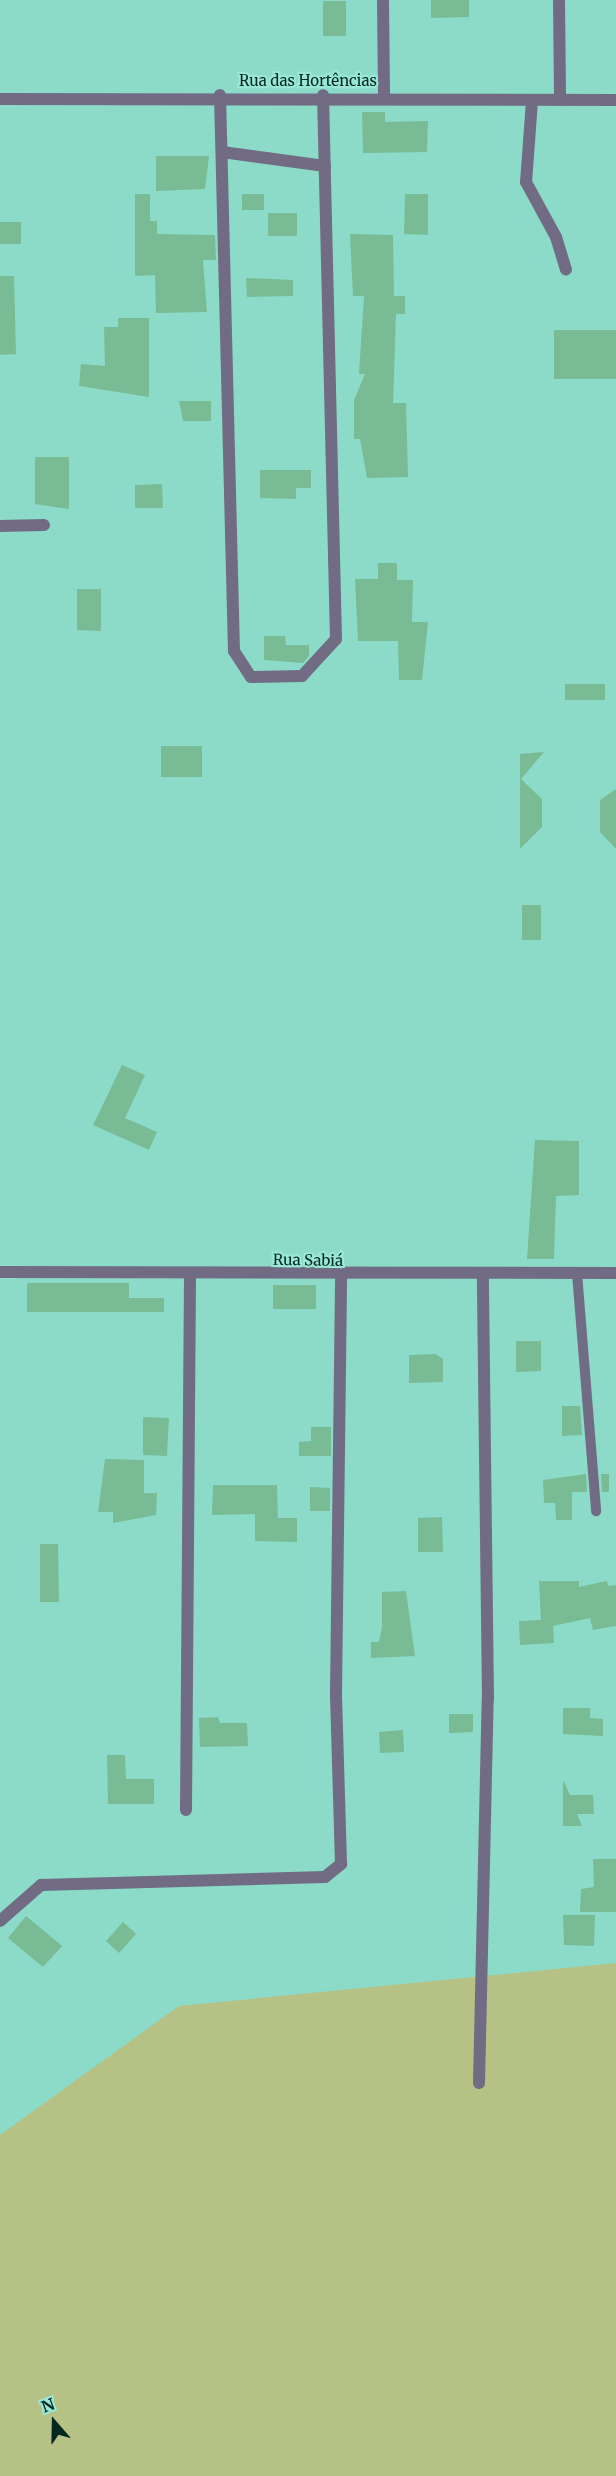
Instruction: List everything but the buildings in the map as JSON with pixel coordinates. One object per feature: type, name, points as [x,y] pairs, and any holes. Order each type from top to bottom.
[{"type":"street","points":[[383,0],[384,96]]},
{"type":"street","points":[[558,0],[561,100]]},
{"type":"street","points":[[220,95],[234,651],[251,677],[302,676],[336,639],[323,95]]},
{"type":"street","name":"Rua das Hortências","points":[[0,99],[323,95],[532,101],[616,100]]},
{"type":"street","points":[[532,101],[526,182],[556,237],[566,269]]},
{"type":"street","points":[[222,152],[325,166]]},
{"type":"street","points":[[0,526],[44,525]]},
{"type":"street","name":"Rua Sabiá","points":[[0,1272],[341,1275],[616,1273]]},
{"type":"street","points":[[186,1810],[190,1274]]},
{"type":"street","points":[[479,2083],[488,1699],[483,1274]]},
{"type":"street","points":[[0,1921],[41,1885],[325,1877],[342,1864],[336,1694],[341,1275]]},
{"type":"lane","points":[[577,1273],[596,1511]]},
{"type":"green space","points":[[616,1963],[616,2476],[0,2476],[0,2135],[179,2006]]}]
